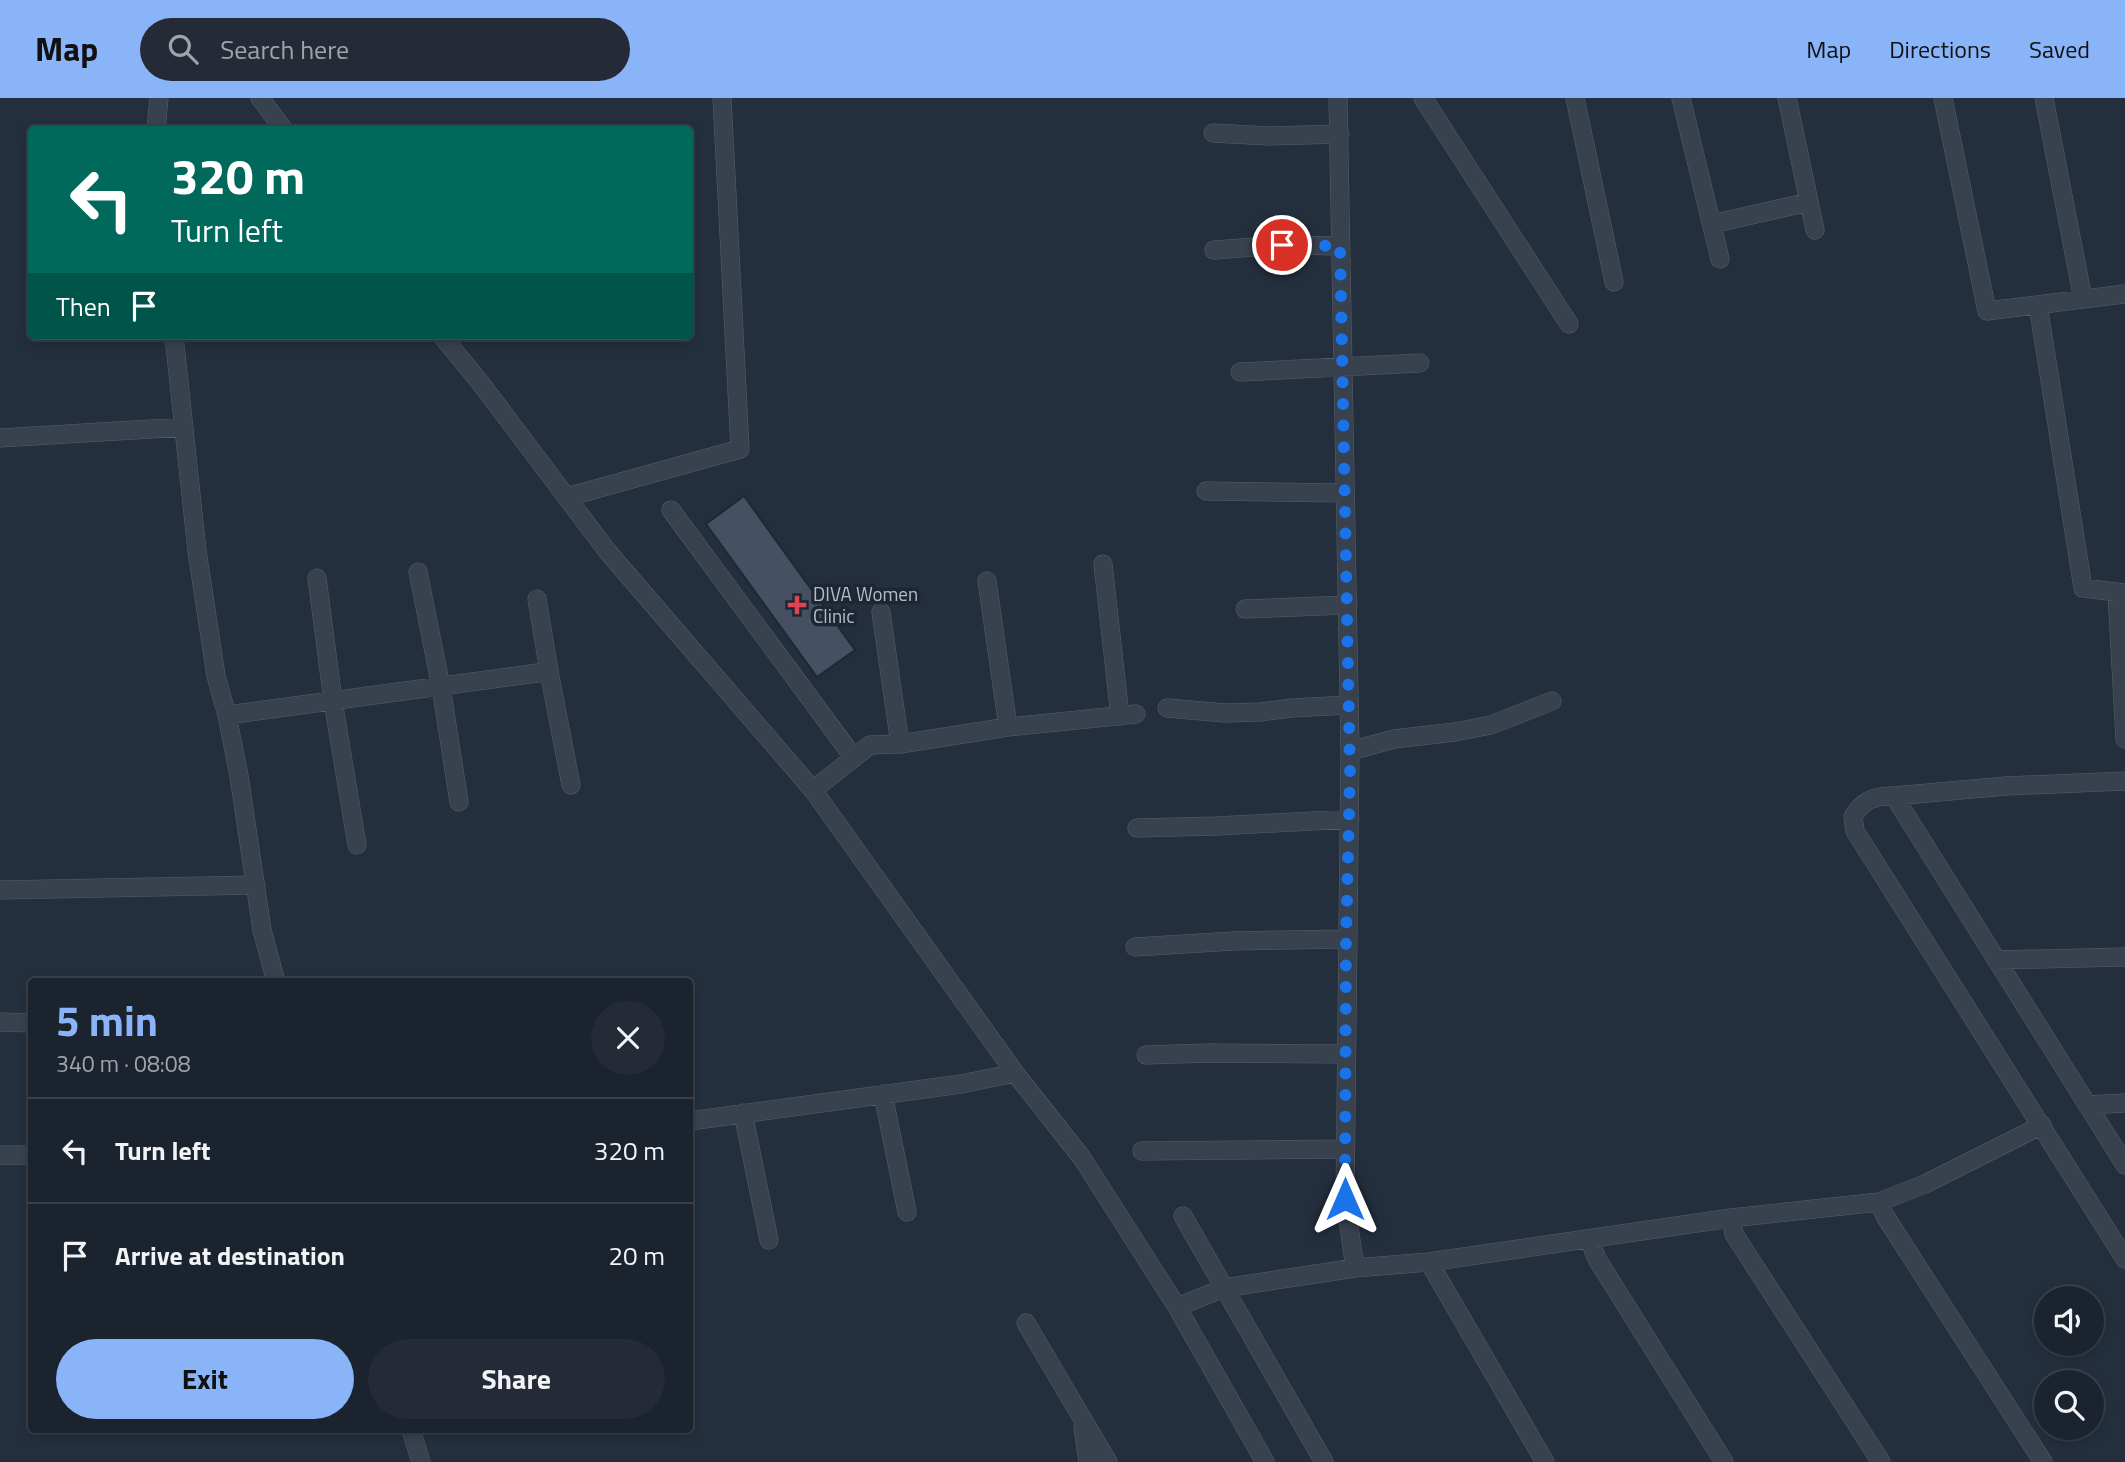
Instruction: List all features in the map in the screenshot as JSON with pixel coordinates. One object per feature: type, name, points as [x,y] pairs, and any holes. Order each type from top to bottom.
[{"type":"street","points":[[156,126],[159,98]]},
{"type":"street","points":[[260,98],[281,126]]},
{"type":"street","points":[[567,497],[740,449],[722,98]]},
{"type":"street","points":[[1338,98],[1350,751],[1344,1149],[1345,1199],[1355,1268]]},
{"type":"street","points":[[1423,98],[1569,324]]},
{"type":"street","points":[[1574,98],[1614,282]]},
{"type":"street","points":[[1681,98],[1720,259]]},
{"type":"street","points":[[1787,98],[1815,230]]},
{"type":"street","points":[[1943,98],[1987,311],[2083,299],[2124,298]]},
{"type":"street","points":[[2044,98],[2083,299]]},
{"type":"street","points":[[1213,133],[1268,136],[1340,134]]},
{"type":"street","points":[[1712,225],[1810,202]]},
{"type":"street","points":[[1214,250],[1282,245],[1340,246]]},
{"type":"street","points":[[2038,304],[2084,588],[2121,593],[2125,738]]},
{"type":"street","points":[[174,340],[206,614],[216,676],[227,715],[262,930],[275,978]]},
{"type":"street","points":[[445,340],[479,380],[608,552],[813,790],[1015,1073],[1082,1157],[1177,1307],[1265,1462]]},
{"type":"street","points":[[1240,372],[1420,363]]},
{"type":"street","points":[[0,439],[184,427]]},
{"type":"street","points":[[1206,491],[1344,492]]},
{"type":"street","points":[[671,510],[854,758]]},
{"type":"street","points":[[813,790],[870,745],[900,744],[1008,727],[1128,715],[1103,564]]},
{"type":"street","points":[[418,572],[459,802]]},
{"type":"street","points":[[317,578],[333,701],[357,845]]},
{"type":"street","points":[[986,581],[1008,727]]},
{"type":"street","points":[[537,599],[571,785]]},
{"type":"street","points":[[1245,609],[1348,605]]},
{"type":"street","points":[[881,612],[900,744]]},
{"type":"street","points":[[227,715],[545,672],[550,677]]},
{"type":"street","points":[[1350,751],[1394,739],[1491,725],[1552,701]]},
{"type":"street","points":[[1167,708],[1237,713],[1348,705]]},
{"type":"street","points":[[2125,781],[1882,795],[1865,801],[1853,817],[1854,831],[2125,1259]]},
{"type":"street","points":[[1894,796],[2125,1165]]},
{"type":"street","points":[[1137,828],[1350,819]]},
{"type":"street","points":[[0,890],[256,885]]},
{"type":"street","points":[[1135,947],[1233,941],[1346,939]]},
{"type":"street","points":[[1996,960],[2125,957]]},
{"type":"street","points":[[0,1022],[28,1023]]},
{"type":"street","points":[[1146,1055],[1346,1055]]},
{"type":"street","points":[[693,1120],[961,1084],[1015,1073]]},
{"type":"street","points":[[883,1094],[907,1212]]},
{"type":"street","points":[[2087,1105],[2125,1103]]},
{"type":"street","points":[[743,1112],[769,1240]]},
{"type":"street","points":[[1177,1307],[1224,1288],[1355,1268],[1429,1262],[1731,1218],[1880,1202],[1926,1184],[2042,1125]]},
{"type":"street","points":[[1142,1150],[1344,1149]]},
{"type":"street","points":[[0,1155],[28,1155]]},
{"type":"street","points":[[1880,1202],[1885,1216],[2043,1462]]},
{"type":"street","points":[[1183,1216],[1324,1462]]},
{"type":"street","points":[[1731,1218],[1734,1234],[1881,1462]]},
{"type":"street","points":[[1590,1239],[1597,1259],[1724,1462]]},
{"type":"street","points":[[1429,1262],[1545,1462]]},
{"type":"street","points":[[1026,1322],[1108,1462]]},
{"type":"street","points":[[1081,1417],[1088,1462]]},
{"type":"street","points":[[412,1433],[421,1462]]},
{"type":"building","points":[[744,496],[855,650],[817,677],[706,524]]},
{"type":"place","name":"DIVA Women Clinic","points":[[797,605]]},
{"type":"route","points":[[1282,245],[1340,246],[1350,774],[1344,1089],[1345,1199]]}]
